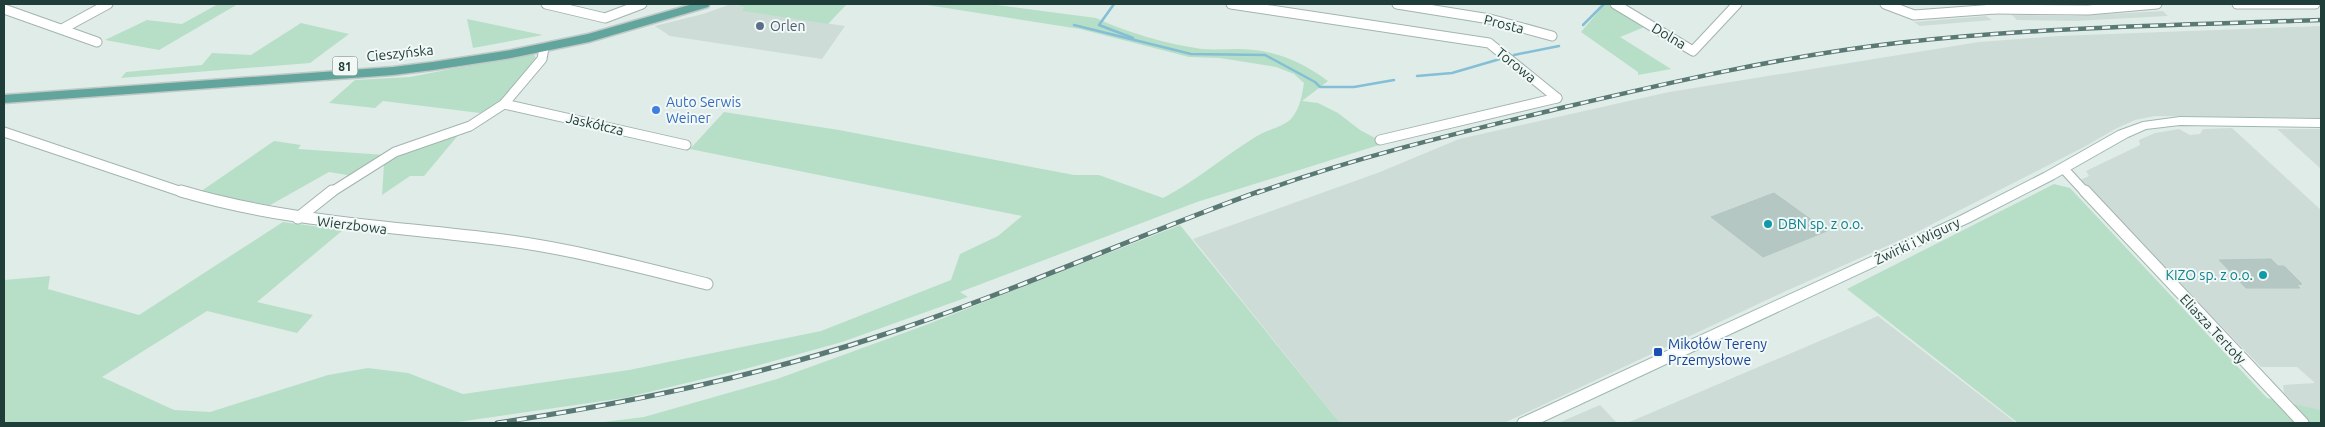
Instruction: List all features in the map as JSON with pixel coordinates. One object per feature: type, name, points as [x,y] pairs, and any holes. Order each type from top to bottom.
[{"type":"main road","name":"Cieszyńska","points":[[4,91],[382,64],[464,54],[529,44],[589,31],[680,4]]},
{"type":"main road","name":"Cieszyńska","points":[[4,99],[393,71],[469,61],[544,48],[627,28],[704,4]]},
{"type":"street","points":[[62,29],[108,4]]},
{"type":"street","points":[[546,4],[605,18],[642,4]]},
{"type":"street","name":"Torowa","points":[[1232,4],[1489,44],[1557,98],[1380,140]]},
{"type":"street","name":"Prosta","points":[[1396,4],[1490,19],[1552,36]]},
{"type":"street","name":"Dolna","points":[[1615,4],[1693,51],[1737,4]]},
{"type":"street","points":[[1885,4],[1914,15],[1993,6],[2088,10],[2157,4]]},
{"type":"street","points":[[2237,4],[2315,4]]},
{"type":"street","points":[[4,9],[97,42]]},
{"type":"street","points":[[298,218],[335,189],[395,152],[470,126],[504,104],[542,59],[544,48]]},
{"type":"street","name":"Jaskółcza","points":[[504,104],[686,145]]},
{"type":"street","name":"Żwirki i Wigury","points":[[1525,423],[1965,219],[2063,168],[2123,134],[2143,126],[2180,121],[2321,123]]},
{"type":"street","name":"Wierzbowa","points":[[4,132],[116,172],[210,201],[298,218],[405,232],[504,240],[587,253],[708,284]]},
{"type":"street","name":"Eliasza Tertoły","points":[[2063,168],[2303,423]]},
{"type":"shaded area","points":[[731,4],[745,7],[743,11],[845,26],[822,59],[670,36],[655,26],[703,14]]},
{"type":"shaded area","points":[[2163,11],[2168,16],[2076,21],[2017,20],[2012,15],[2071,16]]},
{"type":"shaded area","points":[[1986,16],[1992,20],[1920,26],[1914,22]]},
{"type":"shaded area","points":[[2321,26],[2321,118],[2155,116],[2135,120],[1905,238],[1786,291],[1504,423],[1340,423],[1193,239],[1380,172],[1459,139],[1669,92],[1979,42],[2058,36]]},
{"type":"shaded area","points":[[2232,128],[2321,210],[2321,410],[2297,406],[2284,393],[2283,385],[2315,383],[2297,367],[2261,367],[2080,180],[2089,176],[2086,171],[2140,145],[2139,140],[2155,133],[2179,129],[2190,135],[2200,134],[2203,129]]},
{"type":"shaded area","points":[[2277,129],[2321,129],[2321,169]]},
{"type":"shaded area","points":[[1878,316],[2016,423],[1627,423]]},
{"type":"shaded area","points":[[1600,405],[1617,423],[1558,423]]},
{"type":"green space","points":[[218,4],[238,4],[159,50],[105,40],[147,20],[182,24]]},
{"type":"green space","points":[[733,4],[847,4],[828,24],[742,11],[744,7]]},
{"type":"green space","points":[[921,4],[989,4],[1096,18],[1134,33],[1175,44],[1202,49],[1240,49],[1276,54],[1297,62],[1328,81],[1302,101],[1318,103],[1338,113],[1360,130],[1375,138],[1379,145],[1197,202],[960,292],[968,297],[842,342],[745,369],[624,398],[458,422],[4,423],[4,280],[50,276],[48,289],[139,315],[283,222],[343,230],[257,302],[313,315],[297,333],[207,311],[102,377],[174,410],[210,412],[328,375],[368,368],[408,373],[463,394],[629,370],[821,331],[951,280],[960,254],[998,236],[1022,216],[690,149],[724,112],[839,130],[1074,175],[1099,175],[1163,198],[1187,184],[1257,136],[1288,122],[1299,106],[1304,83],[1294,74],[1276,67],[1220,58],[1189,57],[1080,29]]},
{"type":"green space","points":[[1605,4],[1612,4],[1647,26],[1620,37],[1671,69],[1638,75],[1638,72],[1581,32]]},
{"type":"green space","points":[[467,19],[543,35],[473,48]]},
{"type":"green space","points":[[301,23],[349,34],[310,63],[121,78],[126,72],[202,65],[212,53],[251,55]]},
{"type":"green space","points":[[533,53],[536,58],[518,82],[504,97],[480,113],[383,101],[375,108],[329,103],[355,80],[410,77]]},
{"type":"green space","points":[[460,133],[424,176],[410,176],[382,195],[384,164],[399,156]]},
{"type":"green space","points":[[274,141],[301,145],[298,149],[386,155],[353,176],[329,172],[265,208],[197,194]]},
{"type":"green space","points":[[2054,184],[2070,188],[2267,398],[2321,410],[2321,423],[2018,423],[1847,289]]},
{"type":"green space","points":[[1180,225],[1340,423],[596,423],[644,417],[777,379],[923,326]]},
{"type":"building","name":"DBN sp. z o.o.","points":[[1774,193],[1827,231],[1763,257],[1711,217]]},
{"type":"building","name":"KIZO sp. z o.o.","points":[[2271,259],[2278,266],[2284,266],[2302,284],[2297,285],[2300,288],[2246,288],[2219,260]]},
{"type":"waterway","points":[[1114,4],[1099,25],[1133,38]]},
{"type":"waterway","points":[[1583,25],[1604,4]]},
{"type":"waterway","points":[[1074,25],[1191,54],[1265,55],[1315,82],[1320,87],[1354,87],[1394,80]]},
{"type":"waterway","points":[[1514,55],[1559,46]]},
{"type":"waterway","points":[[1417,76],[1452,73],[1500,59]]},
{"type":"railway","points":[[1257,193],[1332,168],[1408,146],[1561,108],[1686,79],[1770,62],[1855,48],[2003,33],[2109,27],[2321,20]]},
{"type":"railway","points":[[497,423],[592,407],[686,388],[827,352],[922,322],[971,304],[1260,191]]},
{"type":"place","name":"Orlen","points":[[760,26]]},
{"type":"place","name":"Auto Serwis Weiner","points":[[656,110]]},
{"type":"place","name":"DBN sp. z o.o.","points":[[1768,224]]},
{"type":"place","name":"KIZO sp. z o.o.","points":[[2263,275]]},
{"type":"place","name":"Mikołów Tereny Przemysłowe","points":[[1658,352]]}]
